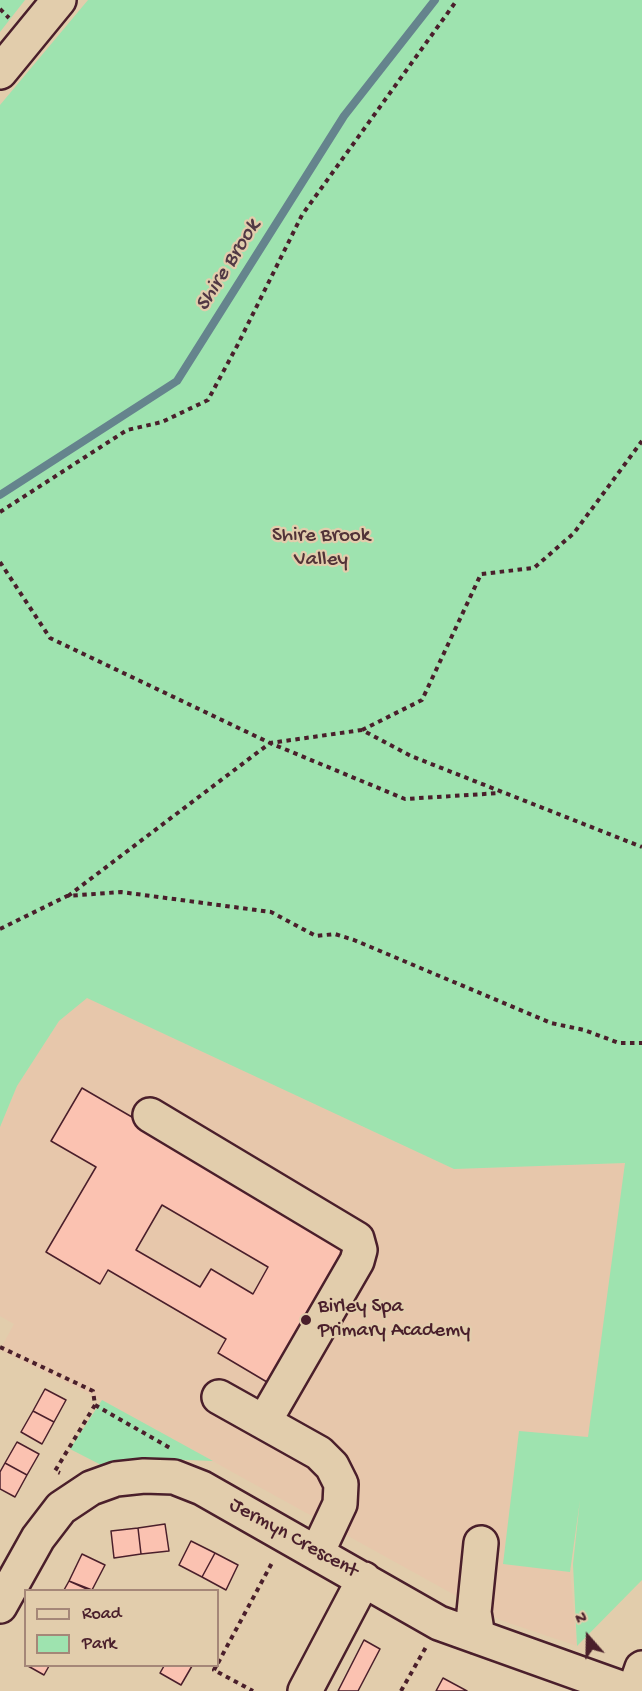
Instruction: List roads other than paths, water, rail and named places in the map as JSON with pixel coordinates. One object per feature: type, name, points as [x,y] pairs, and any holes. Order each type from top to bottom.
[{"type":"street","points":[[0,72],[58,0]]},
{"type":"street","points":[[150,1115],[357,1239],[360,1250],[357,1261],[264,1422]]},
{"type":"street","points":[[219,1397],[319,1453],[332,1466],[341,1484],[340,1504],[317,1553]]},
{"type":"street","name":"Jermyn Crescent","points":[[0,1606],[38,1538],[61,1508],[91,1488],[116,1479],[144,1476],[174,1477],[202,1488],[440,1623],[629,1691]]},
{"type":"street","points":[[478,1637],[474,1612],[481,1544]]},
{"type":"street","points":[[305,1691],[364,1579]]},
{"type":"street","points":[[634,1691],[642,1668]]},
{"type":"waterway","name":"Shire Brook","points":[[0,495],[177,381],[344,116],[435,0]]},
{"type":"place","name":"Birley Spa Primary Academy","points":[[306,1320]]},
{"type":"park label","name":"Shire Brook Valley","points":[[321,549]]}]
